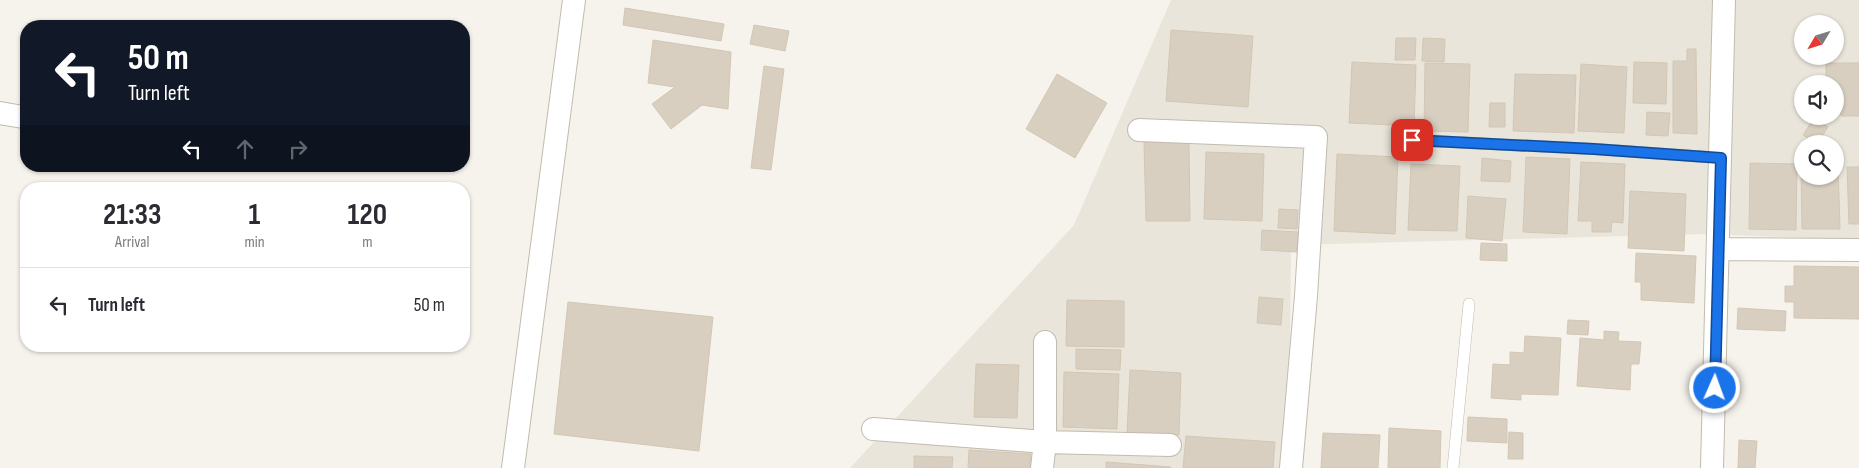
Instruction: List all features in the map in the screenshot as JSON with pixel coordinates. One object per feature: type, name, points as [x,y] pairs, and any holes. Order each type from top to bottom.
[{"type":"street","points":[[512,468],[574,0]]},
{"type":"street","points":[[1712,468],[1724,0]]},
{"type":"street","points":[[0,113],[20,116]]},
{"type":"street","points":[[1139,130],[1316,137],[1306,296],[1291,468]]},
{"type":"street","points":[[1718,249],[1859,250]]},
{"type":"street","points":[[1042,468],[1045,442],[1045,342]]},
{"type":"street","points":[[873,429],[1045,442],[1170,445]]},
{"type":"lane","points":[[1412,140],[1594,149],[1721,158]]},
{"type":"lane","points":[[1453,468],[1469,304]]},
{"type":"shaded area","points":[[1171,0],[1859,0],[1859,240],[1706,234],[1291,245],[1289,468],[850,468],[1074,225]]},
{"type":"building","points":[[625,8],[724,24],[721,41],[623,25]]},
{"type":"building","points":[[754,25],[789,31],[785,51],[750,44]]},
{"type":"building","points":[[1171,30],[1253,36],[1248,107],[1166,101]]},
{"type":"building","points":[[1396,38],[1416,38],[1415,60],[1395,60]]},
{"type":"building","points":[[1423,38],[1445,39],[1444,62],[1422,61]]},
{"type":"building","points":[[653,40],[731,52],[728,109],[702,105],[671,129],[652,104],[675,87],[648,83]]},
{"type":"building","points":[[1687,49],[1696,49],[1697,134],[1673,133],[1673,61],[1687,61]]},
{"type":"building","points":[[1352,62],[1416,65],[1414,126],[1349,123]]},
{"type":"building","points":[[1634,62],[1667,63],[1666,104],[1633,103]]},
{"type":"building","points":[[1425,63],[1470,64],[1468,132],[1424,131]]},
{"type":"building","points":[[1859,63],[1859,116],[1844,116],[1844,75],[1826,75],[1826,65]]},
{"type":"building","points":[[1581,64],[1627,67],[1624,133],[1578,131]]},
{"type":"building","points":[[764,66],[784,69],[771,170],[751,168]]},
{"type":"building","points":[[1057,74],[1107,103],[1075,158],[1026,129]]},
{"type":"building","points":[[1515,74],[1576,75],[1574,133],[1513,131]]},
{"type":"building","points":[[1490,103],[1505,103],[1505,127],[1489,127]]},
{"type":"building","points":[[1647,112],[1670,113],[1668,136],[1646,135]]},
{"type":"building","points":[[1809,125],[1825,125],[1828,127],[1823,135],[1803,135]]},
{"type":"building","points":[[1189,141],[1190,221],[1146,221],[1144,142]]},
{"type":"building","points":[[1206,152],[1264,154],[1262,221],[1204,219]]},
{"type":"building","points":[[1337,154],[1398,157],[1395,234],[1334,231]]},
{"type":"building","points":[[1526,157],[1570,159],[1567,234],[1523,232]]},
{"type":"building","points":[[1482,158],[1511,161],[1510,182],[1481,181]]},
{"type":"building","points":[[1581,162],[1625,164],[1623,223],[1612,222],[1611,232],[1592,232],[1592,221],[1578,221]]},
{"type":"building","points":[[1750,163],[1794,164],[1794,185],[1797,185],[1796,230],[1749,229]]},
{"type":"building","points":[[1411,164],[1460,166],[1457,231],[1408,230]]},
{"type":"building","points":[[1847,167],[1859,167],[1859,224],[1849,224]]},
{"type":"building","points":[[1801,185],[1839,185],[1840,229],[1802,229]]},
{"type":"building","points":[[1630,191],[1686,194],[1684,251],[1628,248]]},
{"type":"building","points":[[1468,196],[1506,199],[1502,241],[1466,238]]},
{"type":"building","points":[[1279,209],[1298,210],[1297,229],[1278,228]]},
{"type":"building","points":[[1262,230],[1298,232],[1297,252],[1261,250]]},
{"type":"building","points":[[1481,243],[1507,244],[1507,261],[1480,260]]},
{"type":"building","points":[[1636,253],[1696,256],[1694,303],[1641,300],[1641,282],[1635,282]]},
{"type":"building","points":[[1794,266],[1859,267],[1859,319],[1794,318],[1794,302],[1785,302],[1785,286],[1794,286]]},
{"type":"building","points":[[1259,297],[1283,299],[1281,325],[1257,323]]},
{"type":"building","points":[[1067,300],[1124,301],[1124,347],[1066,346]]},
{"type":"building","points":[[568,302],[713,317],[699,451],[554,434]]},
{"type":"building","points":[[1738,308],[1786,311],[1785,331],[1737,329]]},
{"type":"building","points":[[1568,320],[1589,321],[1588,335],[1567,334]]},
{"type":"building","points":[[1604,331],[1619,332],[1618,341],[1641,342],[1639,364],[1631,364],[1630,390],[1577,386],[1580,338],[1604,340]]},
{"type":"building","points":[[1525,336],[1561,338],[1558,395],[1521,394],[1521,400],[1491,398],[1493,364],[1510,365],[1510,352],[1524,353]]},
{"type":"building","points":[[1076,349],[1121,350],[1120,370],[1076,369]]},
{"type":"building","points":[[976,364],[1019,365],[1017,418],[974,417]]},
{"type":"building","points":[[1130,370],[1181,373],[1179,435],[1127,433]]},
{"type":"building","points":[[1064,372],[1119,374],[1117,429],[1063,427]]},
{"type":"building","points":[[1468,417],[1507,419],[1507,443],[1467,441]]},
{"type":"building","points":[[1389,428],[1441,431],[1440,468],[1388,468]]},
{"type":"building","points":[[1509,432],[1523,433],[1523,459],[1508,459]]},
{"type":"building","points":[[1323,433],[1380,435],[1378,468],[1321,468]]},
{"type":"building","points":[[1186,436],[1275,442],[1273,468],[1183,468]]},
{"type":"building","points":[[1739,440],[1757,441],[1755,468],[1738,468]]},
{"type":"building","points":[[969,450],[1031,454],[1030,468],[968,468]]},
{"type":"building","points":[[914,456],[953,457],[952,468],[914,468]]},
{"type":"building","points":[[1106,462],[1171,467],[1171,468],[1106,468]]},
{"type":"route","points":[[1412,140],[1594,149],[1721,158],[1715,388]]}]
